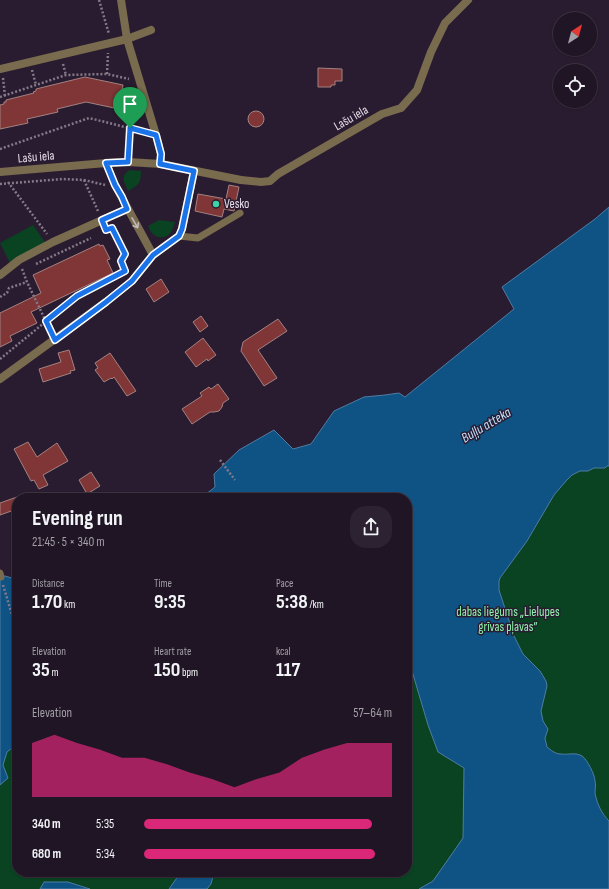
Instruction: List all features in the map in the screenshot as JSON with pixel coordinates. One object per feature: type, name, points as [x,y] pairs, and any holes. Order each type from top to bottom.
[{"type":"street","points":[[121,0],[126,39],[156,135],[161,154],[160,164]]},
{"type":"street","name":"Lašu iela","points":[[1,172],[128,162],[160,164],[241,180],[261,182],[270,181],[278,174],[382,114],[401,108],[417,90],[431,52],[445,23],[468,0]]},
{"type":"street","points":[[1,69],[126,39],[152,30]]},
{"type":"street","points":[[106,163],[127,209],[153,255]]},
{"type":"street","points":[[0,379],[106,302],[132,281],[153,255],[179,236],[182,229],[194,171]]},
{"type":"street","points":[[0,275],[19,260],[54,242],[127,209]]},
{"type":"lane","points":[[179,236],[198,238],[240,213]]},
{"type":"path","points":[[99,0],[110,43],[107,74]]},
{"type":"path","points":[[30,62],[36,85]]},
{"type":"path","points":[[1,69],[5,96]]},
{"type":"path","points":[[0,97],[66,75],[107,74],[126,79]]},
{"type":"path","points":[[128,162],[132,86]]},
{"type":"path","points":[[0,149],[89,118],[156,135]]},
{"type":"path","points":[[1,172],[54,242]]},
{"type":"path","points":[[0,184],[63,179],[84,180],[103,185],[115,185]]},
{"type":"path","points":[[0,359],[77,296],[125,271],[121,261],[125,254],[112,228],[106,230],[84,180]]},
{"type":"path","points":[[30,267],[92,237]]},
{"type":"path","points":[[0,297],[8,293],[8,288],[27,282],[55,340]]},
{"type":"path","points":[[220,460],[235,480]]},
{"type":"path","points":[[1,575],[12,614]]},
{"type":"green space","points":[[130,170],[141,171],[141,175],[139,183],[128,191],[124,182],[124,177]]},
{"type":"green space","points":[[159,220],[175,222],[172,231],[167,236],[156,236],[151,232],[148,226]]},
{"type":"green space","points":[[33,225],[49,248],[12,267],[0,243]]},
{"type":"green space","name":"dabas liegums „Lielupes grīvas pļavas”","points":[[609,389],[609,889],[0,889],[0,740],[12,734],[12,877],[412,877],[412,503]]},
{"type":"water","name":"Buļļu atteka","points":[[609,207],[609,466],[605,468],[594,468],[588,471],[580,471],[572,475],[566,481],[554,495],[527,541],[500,578],[499,590],[514,636],[523,654],[540,671],[546,681],[547,686],[541,711],[543,721],[548,729],[545,738],[547,747],[553,752],[577,754],[582,756],[594,775],[597,801],[602,812],[609,821],[609,889],[419,889],[433,881],[463,838],[464,768],[438,752],[428,725],[412,671],[412,493],[207,493],[215,487],[214,474],[239,450],[274,430],[293,449],[311,444],[334,411],[364,397],[399,393],[405,397],[514,309],[502,287],[595,219]]},
{"type":"water","points":[[5,576],[12,578],[12,748],[7,752],[3,765],[8,778],[0,785],[0,577]]},
{"type":"water","points":[[177,877],[213,877],[211,884],[207,889],[169,889]]},
{"type":"water","points":[[44,882],[68,882],[90,889],[40,889]]},
{"type":"building","points":[[318,68],[342,69],[342,81],[335,81],[335,85],[331,85],[331,87],[318,87]]},
{"type":"building","points":[[85,77],[123,85],[119,109],[86,102],[57,109],[58,112],[27,119],[28,123],[0,129],[0,105],[4,104],[6,100],[34,93],[33,92],[36,91],[36,89]]},
{"type":"building","points":[[256,111],[263,116],[264,119],[259,126],[256,127],[249,122],[248,119],[253,112]]},
{"type":"building","name":"Vesko","points":[[229,185],[239,187],[234,211],[224,209],[222,217],[195,211],[198,194],[226,199]]},
{"type":"building","points":[[99,244],[100,246],[103,245],[110,259],[107,260],[113,273],[31,312],[37,323],[10,336],[12,341],[0,347],[0,313],[41,293],[33,275]]},
{"type":"building","points":[[161,279],[169,292],[154,302],[146,289]]},
{"type":"building","points":[[201,316],[208,326],[200,332],[193,322]]},
{"type":"building","points":[[278,319],[287,331],[258,350],[277,378],[264,386],[241,351],[243,342]]},
{"type":"building","points":[[203,338],[216,355],[208,361],[207,359],[196,367],[185,352]]},
{"type":"building","points":[[69,350],[75,370],[70,371],[71,373],[43,382],[39,369],[61,362],[58,353]]},
{"type":"building","points":[[110,353],[136,391],[127,396],[114,377],[104,382],[95,370],[98,368],[95,363]]},
{"type":"building","points":[[218,384],[229,399],[223,403],[219,411],[210,412],[192,424],[182,409],[202,396],[200,393],[209,387],[211,389]]},
{"type":"building","points":[[28,442],[37,457],[57,443],[68,461],[43,475],[48,485],[39,489],[34,480],[31,481],[14,449]]},
{"type":"building","points":[[91,472],[100,486],[86,493],[79,480]]},
{"type":"building","points":[[12,499],[12,511],[0,515],[0,503]]},
{"type":"place","name":"Vesko","points":[[216,204]]},
{"type":"route","points":[[130,128],[156,135],[161,154],[160,164],[194,171],[182,229],[179,236],[153,255],[132,281],[55,340],[46,321],[77,296],[125,271],[121,261],[125,254],[112,228],[106,230],[102,220],[127,209],[106,163],[128,162],[130,128]]}]
